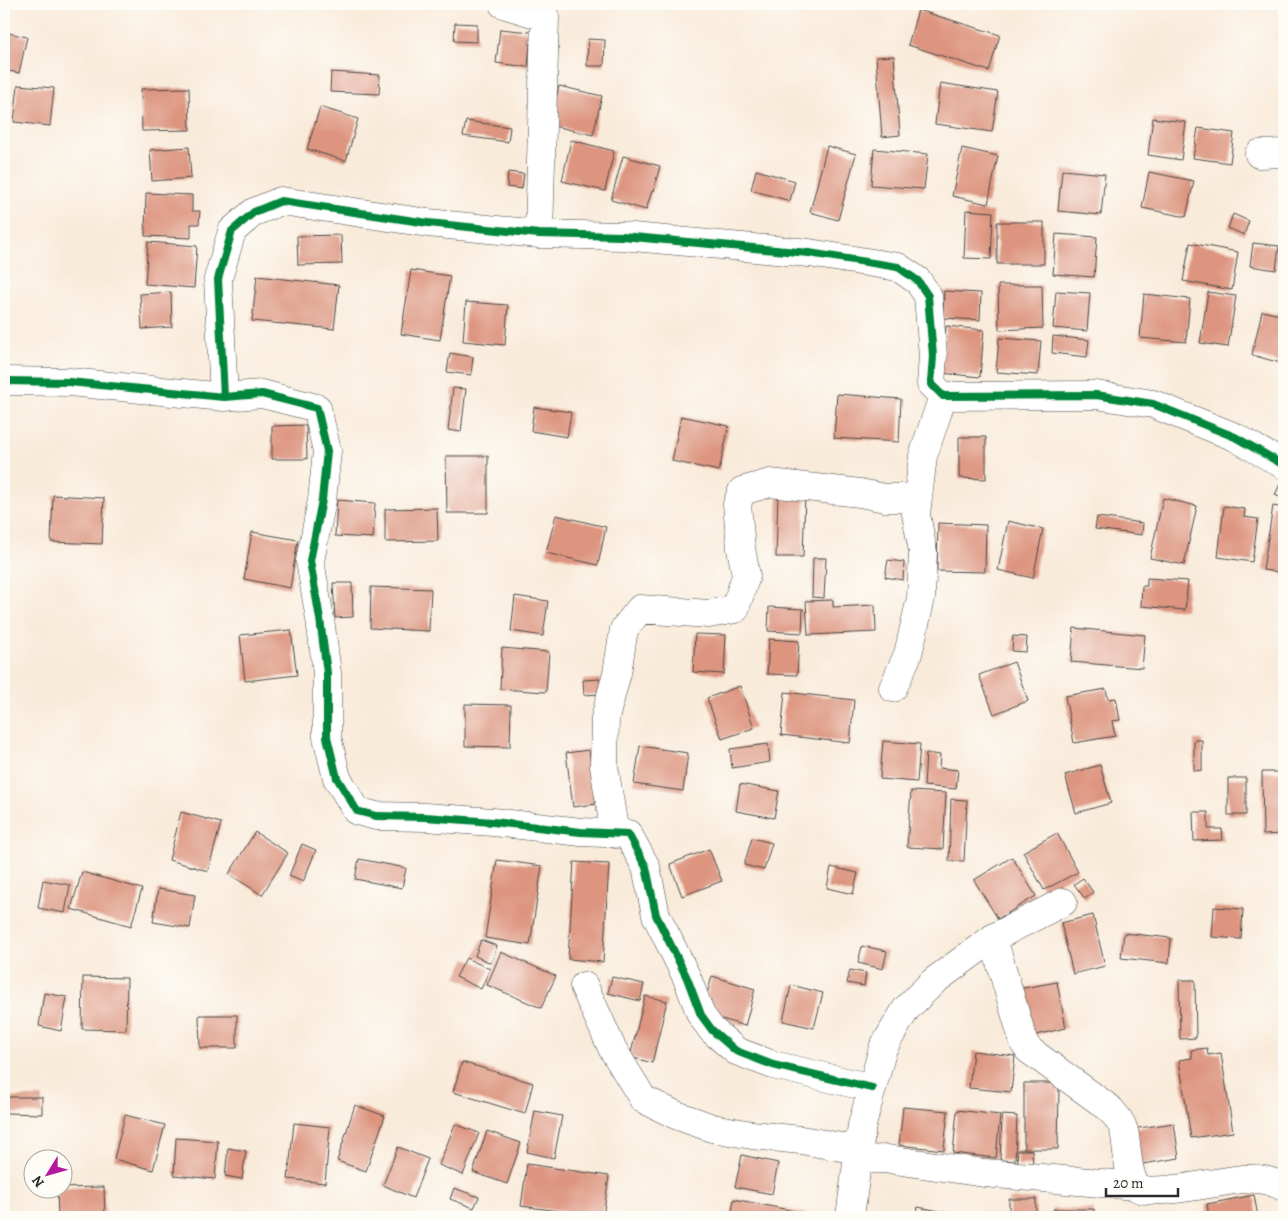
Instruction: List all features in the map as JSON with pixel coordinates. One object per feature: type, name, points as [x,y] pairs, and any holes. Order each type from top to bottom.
[{"type":"street","points":[[503,4],[544,10],[539,234]]},
{"type":"street","points":[[224,397],[218,279],[232,232],[254,212],[281,201],[428,223],[539,234],[632,237],[809,253],[898,267],[918,281],[928,296],[933,356],[930,384],[943,396],[1096,395],[1153,404],[1235,438],[1284,465]]},
{"type":"street","points":[[4,381],[68,382],[224,397],[262,394],[317,408],[327,451],[322,500],[310,561],[327,673],[327,737],[337,778],[357,811],[376,816],[425,817],[493,822],[581,832],[628,834],[646,867],[656,915],[687,978],[701,1015],[712,1030],[736,1051],[773,1065],[872,1088]]},
{"type":"street","points":[[893,688],[908,654],[921,598],[923,552],[916,514],[923,456],[943,396]]},
{"type":"street","points":[[615,834],[604,766],[605,718],[617,673],[624,629],[640,609],[709,614],[735,609],[746,576],[737,504],[742,491],[770,483],[860,493],[885,498],[918,498]]},
{"type":"street","points":[[850,1217],[862,1125],[883,1048],[906,1009],[934,981],[993,938],[1063,902]]},
{"type":"street","points":[[993,938],[1024,1043],[1029,1050],[1110,1108],[1124,1129],[1131,1176],[1136,1186],[1141,1190],[1157,1191],[1243,1179],[1267,1180],[1284,1187]]},
{"type":"street","points":[[584,986],[612,1048],[643,1099],[676,1115],[712,1128],[752,1135],[802,1140],[858,1155],[984,1173],[1136,1186]]},
{"type":"building","points":[[4,4],[8,4],[5,20],[4,20]]},
{"type":"building","points":[[918,10],[1000,35],[989,71],[908,45]]},
{"type":"building","points":[[455,23],[477,24],[477,42],[454,41]]},
{"type":"building","points":[[500,29],[531,32],[528,67],[496,63]]},
{"type":"building","points":[[4,32],[27,37],[19,73],[4,70]]},
{"type":"building","points":[[588,39],[605,40],[604,66],[587,66]]},
{"type":"building","points":[[894,56],[900,135],[882,137],[876,57]]},
{"type":"building","points":[[331,72],[380,75],[379,94],[330,92]]},
{"type":"building","points":[[940,83],[998,92],[992,132],[935,124]]},
{"type":"building","points":[[18,85],[54,88],[50,126],[14,122]]},
{"type":"building","points":[[559,86],[602,96],[593,135],[550,125]]},
{"type":"building","points":[[189,88],[190,130],[142,131],[141,89]]},
{"type":"building","points":[[320,107],[358,119],[346,161],[307,149]]},
{"type":"building","points":[[1153,118],[1186,122],[1181,160],[1148,155]]},
{"type":"building","points":[[466,121],[510,127],[508,142],[463,136]]},
{"type":"building","points":[[1198,128],[1234,133],[1230,163],[1193,158]]},
{"type":"building","points":[[571,140],[614,151],[605,191],[562,181]]},
{"type":"building","points":[[827,146],[856,154],[838,220],[810,212]]},
{"type":"building","points":[[189,147],[191,178],[152,181],[150,150]]},
{"type":"building","points":[[962,148],[998,156],[988,204],[952,196]]},
{"type":"building","points":[[874,149],[928,154],[924,189],[871,185]]},
{"type":"building","points":[[623,156],[660,166],[646,210],[611,200]]},
{"type":"building","points":[[756,170],[795,181],[790,201],[751,190]]},
{"type":"building","points":[[1062,170],[1105,174],[1101,215],[1058,211]]},
{"type":"building","points":[[508,172],[524,174],[522,189],[507,187]]},
{"type":"building","points":[[1149,172],[1194,181],[1186,217],[1142,208]]},
{"type":"building","points":[[146,193],[192,195],[192,211],[200,211],[199,224],[191,224],[191,238],[145,236]]},
{"type":"building","points":[[966,210],[993,212],[991,259],[964,258]]},
{"type":"building","points":[[1233,214],[1249,221],[1244,235],[1228,228]]},
{"type":"building","points":[[997,222],[1044,222],[1044,264],[997,264]]},
{"type":"building","points":[[1056,234],[1097,237],[1094,277],[1053,274]]},
{"type":"building","points":[[341,235],[342,264],[298,265],[297,236]]},
{"type":"building","points":[[148,242],[197,246],[194,288],[145,284]]},
{"type":"building","points":[[1190,243],[1238,252],[1232,290],[1183,281]]},
{"type":"building","points":[[1253,243],[1279,246],[1276,270],[1250,266]]},
{"type":"building","points":[[411,270],[450,276],[440,340],[401,334]]},
{"type":"building","points":[[257,276],[339,285],[334,329],[252,321]]},
{"type":"building","points":[[998,285],[1042,285],[1043,328],[999,330]]},
{"type":"building","points":[[944,291],[981,293],[980,320],[943,318]]},
{"type":"building","points":[[1056,291],[1090,293],[1087,331],[1053,328]]},
{"type":"building","points":[[171,292],[172,327],[142,329],[140,294]]},
{"type":"building","points":[[1208,292],[1236,296],[1228,347],[1200,343]]},
{"type":"building","points":[[1144,294],[1190,299],[1186,342],[1140,338]]},
{"type":"building","points":[[466,302],[508,305],[505,345],[463,341]]},
{"type":"building","points":[[1262,311],[1284,316],[1284,364],[1252,355]]},
{"type":"building","points":[[946,326],[984,330],[980,377],[941,373]]},
{"type":"building","points":[[1053,336],[1089,340],[1087,357],[1052,353]]},
{"type":"building","points":[[999,338],[1041,341],[1038,375],[996,372]]},
{"type":"building","points":[[450,353],[473,357],[471,375],[447,372]]},
{"type":"building","points":[[453,388],[466,389],[461,432],[448,430]]},
{"type":"building","points":[[837,394],[901,399],[899,442],[834,438]]},
{"type":"building","points":[[534,407],[571,412],[567,437],[531,431]]},
{"type":"building","points":[[681,416],[729,426],[719,471],[672,461]]},
{"type":"building","points":[[306,425],[307,459],[272,459],[272,426]]},
{"type":"building","points":[[959,437],[986,437],[986,479],[959,478]]},
{"type":"building","points":[[446,456],[488,456],[488,513],[447,513]]},
{"type":"building","points":[[1280,484],[1284,485],[1284,499],[1275,495]]},
{"type":"building","points":[[778,494],[805,495],[803,557],[776,557]]},
{"type":"building","points":[[53,495],[104,498],[102,544],[51,542]]},
{"type":"building","points":[[1163,498],[1197,506],[1184,565],[1150,558]]},
{"type":"building","points":[[337,500],[375,503],[373,538],[335,536]]},
{"type":"building","points":[[1224,506],[1245,509],[1244,517],[1258,519],[1252,562],[1218,557]]},
{"type":"building","points":[[1273,506],[1284,508],[1284,573],[1263,570]]},
{"type":"building","points":[[437,508],[438,541],[385,542],[385,509]]},
{"type":"building","points":[[556,515],[606,527],[598,565],[546,553]]},
{"type":"building","points":[[1097,517],[1143,523],[1142,535],[1095,529]]},
{"type":"building","points":[[1008,521],[1043,529],[1033,578],[998,570]]},
{"type":"building","points":[[938,523],[986,525],[985,572],[937,571]]},
{"type":"building","points":[[252,532],[298,540],[290,588],[244,579]]},
{"type":"building","points":[[813,558],[826,558],[824,598],[812,597]]},
{"type":"building","points":[[888,560],[904,562],[903,580],[885,577]]},
{"type":"building","points":[[1147,578],[1188,581],[1185,610],[1141,606],[1142,586],[1147,586]]},
{"type":"building","points":[[333,583],[352,583],[353,617],[335,618]]},
{"type":"building","points":[[371,587],[431,589],[429,631],[370,628]]},
{"type":"building","points":[[515,596],[548,601],[543,636],[511,631]]},
{"type":"building","points":[[833,600],[833,607],[875,605],[876,632],[808,635],[806,601]]},
{"type":"building","points":[[769,607],[803,609],[802,633],[768,631]]},
{"type":"building","points":[[1074,628],[1145,635],[1142,668],[1071,662]]},
{"type":"building","points":[[291,630],[297,675],[245,681],[240,635]]},
{"type":"building","points":[[695,634],[726,635],[724,674],[693,672]]},
{"type":"building","points":[[1013,636],[1027,637],[1026,652],[1012,651]]},
{"type":"building","points":[[769,639],[799,641],[797,675],[767,674]]},
{"type":"building","points":[[502,648],[549,652],[546,692],[500,689]]},
{"type":"building","points":[[1014,662],[1028,701],[994,714],[979,675]]},
{"type":"building","points":[[600,679],[601,694],[584,695],[583,680]]},
{"type":"building","points":[[740,686],[754,728],[722,739],[707,698]]},
{"type":"building","points":[[1106,689],[1108,699],[1116,698],[1120,720],[1112,721],[1115,736],[1074,743],[1065,696]]},
{"type":"building","points":[[785,692],[854,700],[850,743],[781,735]]},
{"type":"building","points":[[465,704],[511,705],[510,747],[465,746]]},
{"type":"building","points":[[1194,740],[1202,740],[1202,770],[1194,771]]},
{"type":"building","points":[[883,741],[920,744],[917,782],[880,779]]},
{"type":"building","points":[[768,744],[770,762],[732,768],[730,749]]},
{"type":"building","points":[[640,746],[688,753],[683,791],[634,784]]},
{"type":"building","points":[[589,750],[596,804],[573,807],[566,753]]},
{"type":"building","points":[[926,753],[940,755],[939,768],[958,770],[956,789],[924,786]]},
{"type":"building","points":[[1100,765],[1111,803],[1076,813],[1065,775]]},
{"type":"building","points":[[1262,772],[1284,772],[1284,834],[1263,835]]},
{"type":"building","points":[[1228,778],[1246,778],[1246,815],[1228,815]]},
{"type":"building","points":[[740,784],[779,791],[774,818],[736,811]]},
{"type":"building","points":[[911,791],[946,793],[943,849],[907,847]]},
{"type":"building","points":[[951,799],[967,800],[964,861],[949,861]]},
{"type":"building","points":[[181,812],[221,823],[208,871],[169,860]]},
{"type":"building","points":[[1193,812],[1208,812],[1208,829],[1222,829],[1223,840],[1194,841]]},
{"type":"building","points":[[255,832],[288,853],[262,895],[229,874]]},
{"type":"building","points":[[1057,833],[1078,872],[1044,890],[1023,852]]},
{"type":"building","points":[[752,838],[772,843],[764,870],[744,865]]},
{"type":"building","points":[[302,844],[316,850],[303,882],[289,876]]},
{"type":"building","points":[[709,849],[722,881],[682,896],[670,864]]},
{"type":"building","points":[[1012,857],[1036,896],[998,919],[974,880]]},
{"type":"building","points":[[359,859],[406,868],[402,888],[355,879]]},
{"type":"building","points":[[497,860],[542,866],[530,945],[485,938]]},
{"type":"building","points":[[574,862],[609,864],[603,962],[568,959]]},
{"type":"building","points":[[831,867],[858,873],[853,894],[827,888]]},
{"type":"building","points":[[82,872],[142,889],[131,926],[71,909]]},
{"type":"building","points":[[1083,878],[1093,892],[1085,899],[1074,884]]},
{"type":"building","points":[[43,880],[70,885],[65,913],[38,908]]},
{"type":"building","points":[[158,889],[195,895],[190,928],[153,922]]},
{"type":"building","points":[[1214,907],[1243,909],[1241,939],[1212,937]]},
{"type":"building","points":[[1093,915],[1105,966],[1073,974],[1061,923]]},
{"type":"building","points":[[1124,933],[1171,938],[1169,963],[1121,958]]},
{"type":"building","points":[[481,940],[497,946],[491,963],[475,956]]},
{"type":"building","points":[[862,946],[887,951],[883,969],[858,963]]},
{"type":"building","points":[[501,952],[556,976],[541,1008],[487,985]]},
{"type":"building","points":[[466,958],[490,969],[481,989],[456,977]]},
{"type":"building","points":[[850,970],[866,973],[864,986],[847,983]]},
{"type":"building","points":[[712,976],[755,989],[745,1026],[702,1013]]},
{"type":"building","points":[[83,977],[127,978],[126,1030],[82,1029]]},
{"type":"building","points":[[612,977],[644,984],[640,1001],[608,993]]},
{"type":"building","points":[[1179,980],[1195,980],[1196,1038],[1180,1039]]},
{"type":"building","points":[[1057,982],[1066,1028],[1027,1037],[1018,989]]},
{"type":"building","points":[[791,985],[823,993],[814,1028],[783,1021]]},
{"type":"building","points":[[44,993],[67,997],[61,1031],[39,1026]]},
{"type":"building","points":[[645,996],[667,1001],[652,1063],[630,1057]]},
{"type":"building","points":[[199,1015],[237,1015],[237,1048],[200,1048]]},
{"type":"building","points":[[1207,1048],[1208,1055],[1221,1053],[1233,1132],[1191,1138],[1179,1060],[1192,1058],[1191,1050]]},
{"type":"building","points":[[973,1051],[1015,1056],[1011,1092],[969,1088]]},
{"type":"building","points":[[462,1062],[533,1083],[525,1114],[453,1092]]},
{"type":"building","points":[[1024,1083],[1059,1083],[1058,1149],[1024,1149]]},
{"type":"building","points":[[6,1097],[42,1097],[42,1114],[6,1113]]},
{"type":"building","points":[[355,1105],[385,1116],[366,1171],[337,1161]]},
{"type":"building","points":[[903,1107],[948,1111],[944,1150],[899,1145]]},
{"type":"building","points":[[957,1110],[1000,1115],[996,1158],[953,1153]]},
{"type":"building","points":[[535,1111],[562,1116],[554,1158],[527,1152]]},
{"type":"building","points":[[125,1115],[165,1125],[153,1170],[114,1159]]},
{"type":"building","points":[[1002,1115],[1017,1116],[1015,1161],[1000,1160]]},
{"type":"building","points":[[294,1123],[330,1127],[325,1183],[288,1179]]},
{"type":"building","points":[[1174,1123],[1179,1158],[1137,1165],[1132,1129]]},
{"type":"building","points":[[455,1124],[479,1133],[463,1175],[439,1165]]},
{"type":"building","points":[[487,1131],[521,1143],[507,1184],[473,1172]]},
{"type":"building","points":[[176,1138],[218,1141],[215,1179],[174,1175]]},
{"type":"building","points":[[398,1147],[428,1159],[413,1198],[383,1185]]},
{"type":"building","points":[[228,1148],[246,1151],[242,1179],[225,1176]]},
{"type":"building","points":[[1017,1150],[1032,1150],[1033,1165],[1018,1165]]},
{"type":"building","points":[[742,1155],[778,1163],[772,1194],[735,1187]]},
{"type":"building","points":[[527,1164],[609,1176],[603,1217],[521,1206]]},
{"type":"building","points":[[104,1187],[105,1217],[58,1217],[57,1198],[72,1198],[72,1188]]},
{"type":"building","points":[[454,1188],[479,1197],[474,1208],[450,1199]]},
{"type":"building","points":[[1254,1195],[1258,1217],[1209,1217],[1207,1204]]},
{"type":"building","points":[[734,1199],[819,1216],[819,1217],[731,1217]]},
{"type":"building","points":[[1009,1199],[1036,1199],[1036,1217],[1009,1217]]},
{"type":"building","points":[[918,1207],[966,1216],[966,1217],[916,1217]]},
{"type":"building","points":[[1053,1209],[1094,1209],[1094,1217],[1053,1217]]},
{"type":"cycle path","points":[[224,397],[218,279],[232,231],[254,212],[281,201],[428,223],[539,234],[622,236],[809,253],[898,267],[918,281],[928,296],[933,356],[931,384],[943,396],[1096,395],[1153,404],[1235,437],[1284,465]]},
{"type":"cycle path","points":[[4,381],[69,382],[224,397],[262,394],[317,408],[327,451],[322,500],[310,561],[327,673],[327,737],[337,778],[357,811],[376,816],[425,817],[493,822],[581,832],[628,834],[646,867],[656,915],[687,978],[701,1015],[712,1030],[736,1051],[773,1065],[872,1088]]}]
